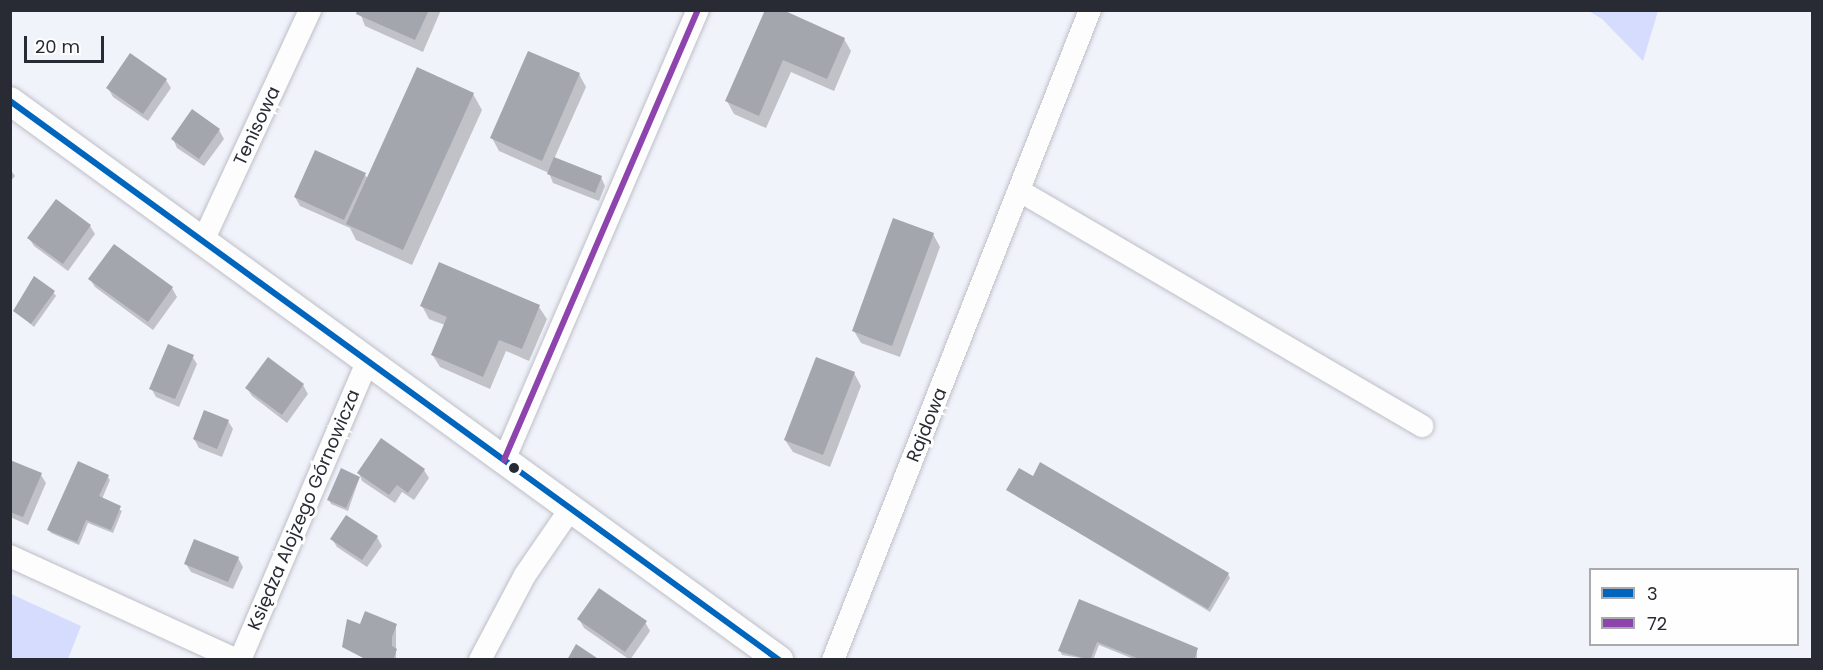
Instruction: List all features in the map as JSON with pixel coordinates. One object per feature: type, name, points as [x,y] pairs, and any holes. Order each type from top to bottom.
[{"type":"street","name":"Tenisowa","points":[[204,241],[310,10]]},
{"type":"street","points":[[504,460],[698,10]]},
{"type":"street","name":"Rajdowa","points":[[833,660],[1090,10]]},
{"type":"street","points":[[10,102],[779,660]]},
{"type":"street","points":[[1020,191],[1422,426]]},
{"type":"street","name":"Księdza Alojzego Górnowicza","points":[[239,660],[368,360]]},
{"type":"street","points":[[480,660],[525,575],[571,508]]},
{"type":"street","points":[[10,556],[239,660]]},
{"type":"shaded area","points":[[1589,11],[1658,11],[1643,61],[1602,19]]},
{"type":"shaded area","points":[[11,594],[81,626],[68,659],[11,659]]},
{"type":"building","points":[[357,10],[429,10],[415,40],[356,14]]},
{"type":"building","points":[[765,10],[783,10],[845,38],[827,79],[783,60],[759,116],[725,101]]},
{"type":"building","points":[[528,51],[580,73],[542,161],[490,138]]},
{"type":"building","points":[[130,53],[167,79],[143,114],[106,88]]},
{"type":"building","points":[[417,67],[474,93],[403,250],[346,224]]},
{"type":"building","points":[[192,109],[220,129],[199,159],[171,139]]},
{"type":"building","points":[[315,150],[366,173],[344,220],[294,197]]},
{"type":"building","points":[[554,157],[602,176],[595,193],[547,174]]},
{"type":"building","points":[[56,199],[91,225],[63,264],[27,238]]},
{"type":"building","points":[[893,218],[934,233],[892,346],[852,331]]},
{"type":"building","points":[[114,244],[173,287],[148,322],[88,279]]},
{"type":"building","points":[[439,262],[540,305],[522,349],[499,340],[483,377],[431,355],[447,317],[420,306]]},
{"type":"building","points":[[34,276],[55,291],[31,324],[13,311]]},
{"type":"building","points":[[168,344],[194,355],[175,399],[149,389]]},
{"type":"building","points":[[268,357],[304,384],[282,415],[245,388]]},
{"type":"building","points":[[816,357],[855,372],[823,455],[784,440]]},
{"type":"building","points":[[204,410],[229,420],[217,449],[193,439]]},
{"type":"building","points":[[381,438],[425,469],[408,493],[397,485],[389,495],[357,473]]},
{"type":"building","points":[[10,460],[42,473],[23,517],[10,512]]},
{"type":"building","points":[[78,461],[109,475],[99,496],[121,506],[111,530],[86,520],[77,542],[47,530]]},
{"type":"building","points":[[1040,462],[1229,573],[1208,609],[1006,490],[1019,468],[1033,476]]},
{"type":"building","points":[[341,468],[360,477],[346,508],[327,500]]},
{"type":"building","points":[[346,515],[378,536],[362,560],[330,539]]},
{"type":"building","points":[[194,539],[239,557],[228,582],[184,564]]},
{"type":"building","points":[[599,588],[647,621],[625,652],[577,619]]},
{"type":"building","points":[[1079,599],[1198,648],[1194,660],[1142,660],[1097,642],[1090,660],[1058,651]]},
{"type":"building","points":[[365,611],[397,624],[392,637],[392,646],[397,649],[393,660],[367,660],[342,647],[347,619],[360,624]]},
{"type":"building","points":[[576,644],[600,660],[567,660]]},
{"type":"transit line","name":"72","points":[[504,460],[698,10]]},
{"type":"transit line","name":"3","points":[[10,101],[779,660]]}]
